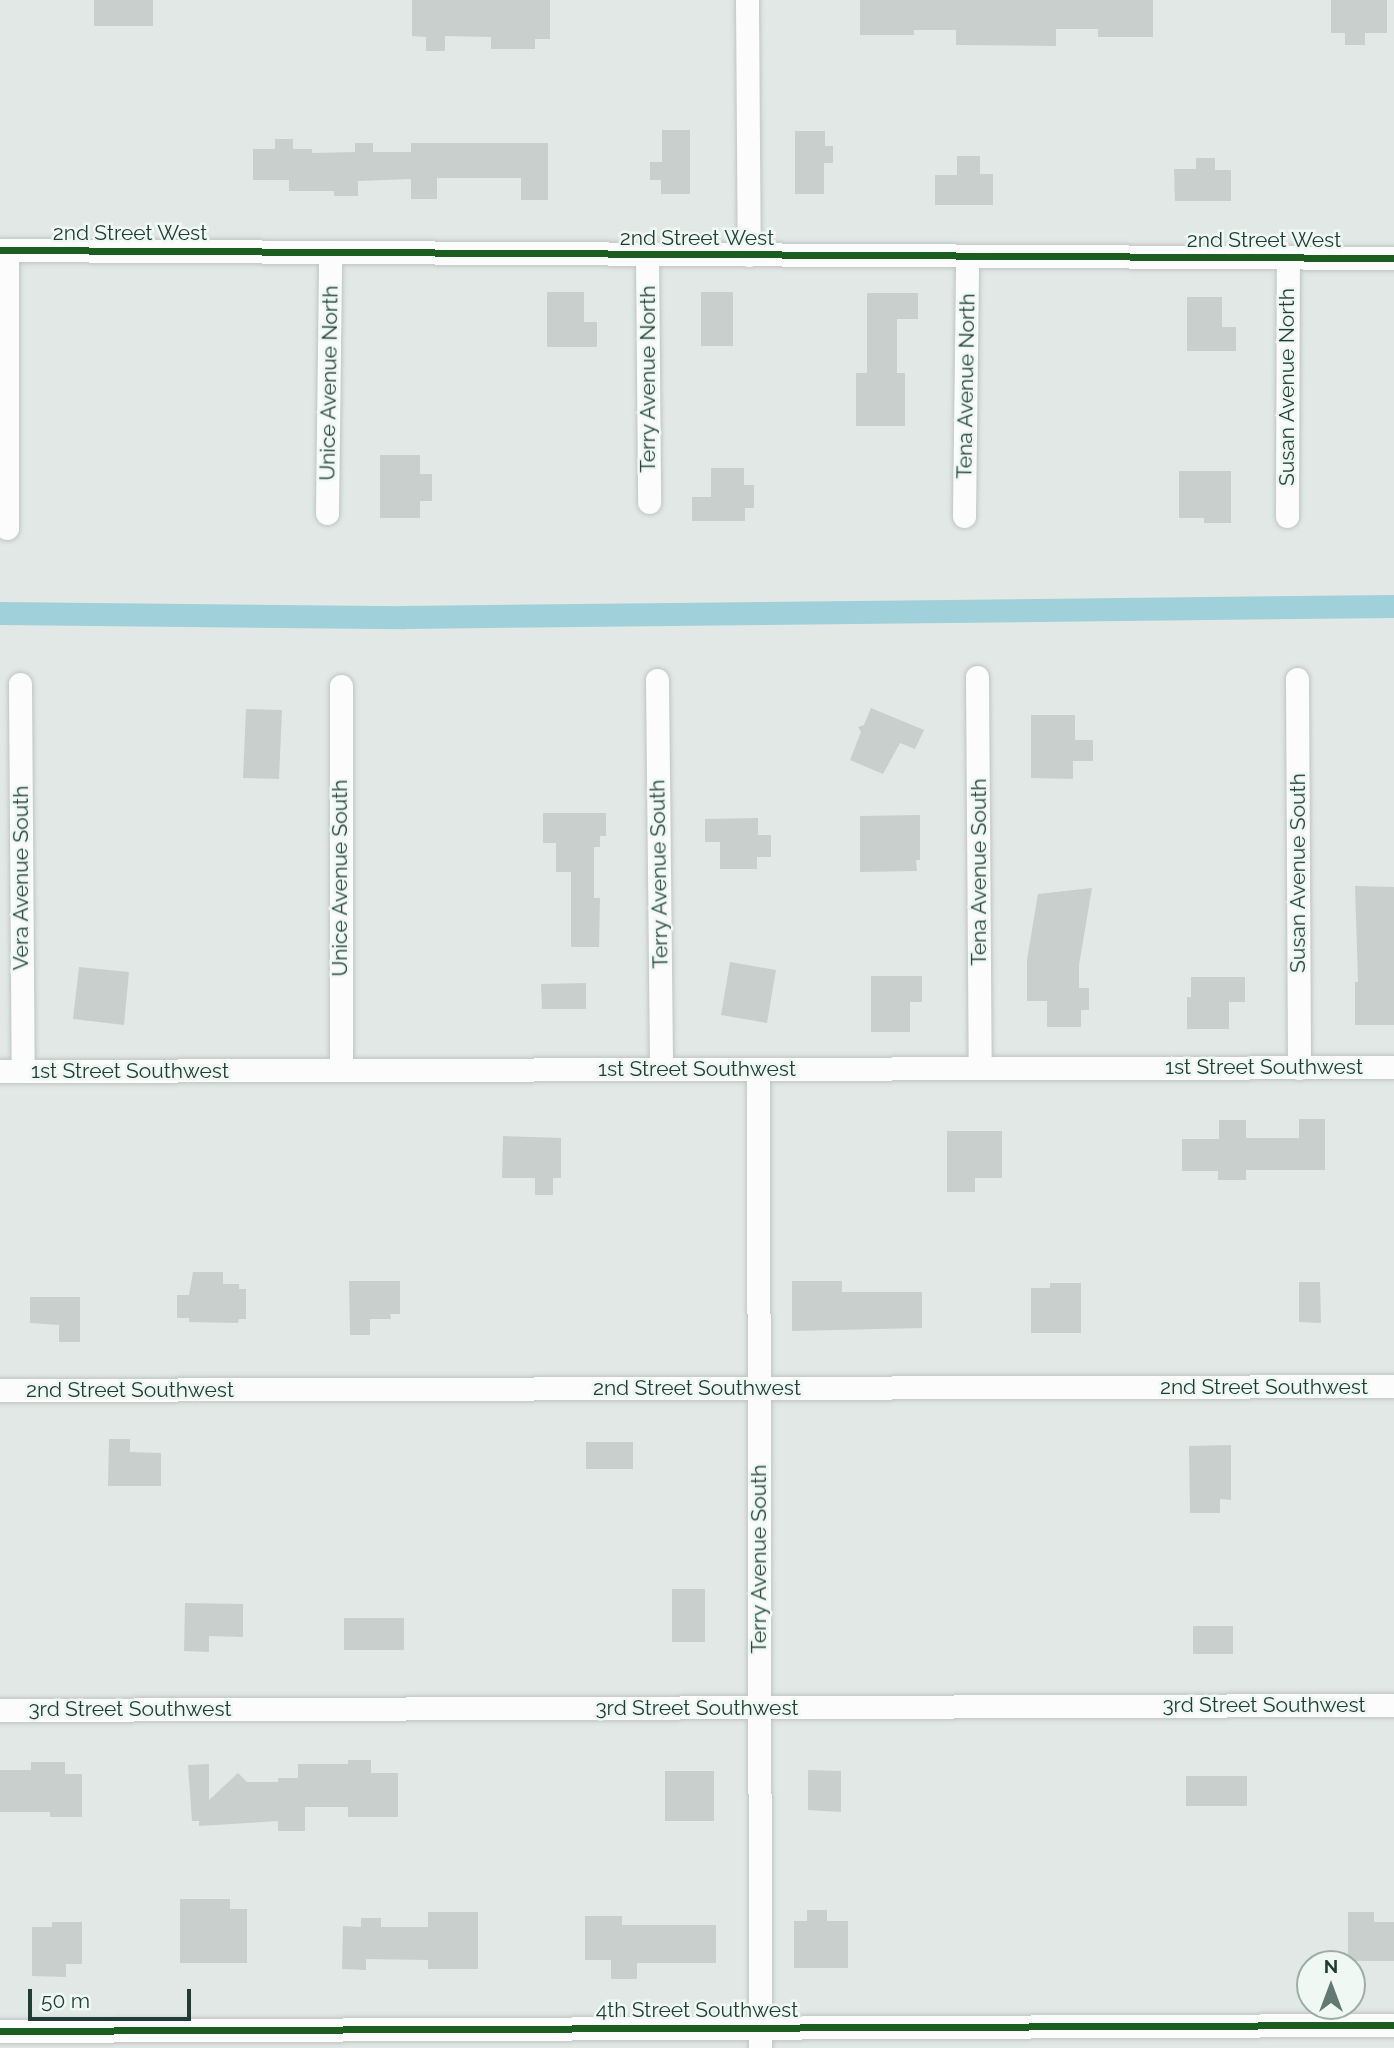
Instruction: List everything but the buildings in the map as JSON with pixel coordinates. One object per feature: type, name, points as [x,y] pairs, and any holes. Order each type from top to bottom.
[{"type":"street","points":[[747,0],[749,255]]},
{"type":"street","points":[[4,250],[7,528]]},
{"type":"street","name":"2nd Street West","points":[[4,250],[1394,258]]},
{"type":"street","name":"Unice Avenue North","points":[[327,513],[330,253]]},
{"type":"street","name":"Terry Avenue North","points":[[647,255],[649,502]]},
{"type":"street","name":"Tena Avenue North","points":[[964,516],[967,256]]},
{"type":"street","name":"Susan Avenue North","points":[[1287,516],[1288,258]]},
{"type":"street","name":"Tena Avenue South","points":[[977,677],[980,1067]]},
{"type":"street","name":"Susan Avenue South","points":[[1297,678],[1299,1068]]},
{"type":"street","name":"Terry Avenue South","points":[[657,680],[661,1069]]},
{"type":"street","name":"Vera Avenue South","points":[[11,1071],[20,684]]},
{"type":"street","name":"Unice Avenue South","points":[[341,686],[341,1070]]},
{"type":"street","name":"1st Street Southwest","points":[[11,1071],[1394,1067]]},
{"type":"street","name":"Terry Avenue South","points":[[758,1069],[760,2037]]},
{"type":"street","name":"2nd Street Southwest","points":[[0,1390],[1394,1386]]},
{"type":"street","name":"3rd Street Southwest","points":[[0,1710],[1394,1705]]},
{"type":"street","name":"4th Street Southwest","points":[[0,2031],[760,2037],[1394,2025]]},
{"type":"waterway","points":[[0,613],[404,617],[1394,606]]},
{"type":"cycle path","points":[[0,250],[1394,258]]},
{"type":"cycle path","points":[[0,2031],[1394,2025]]}]
